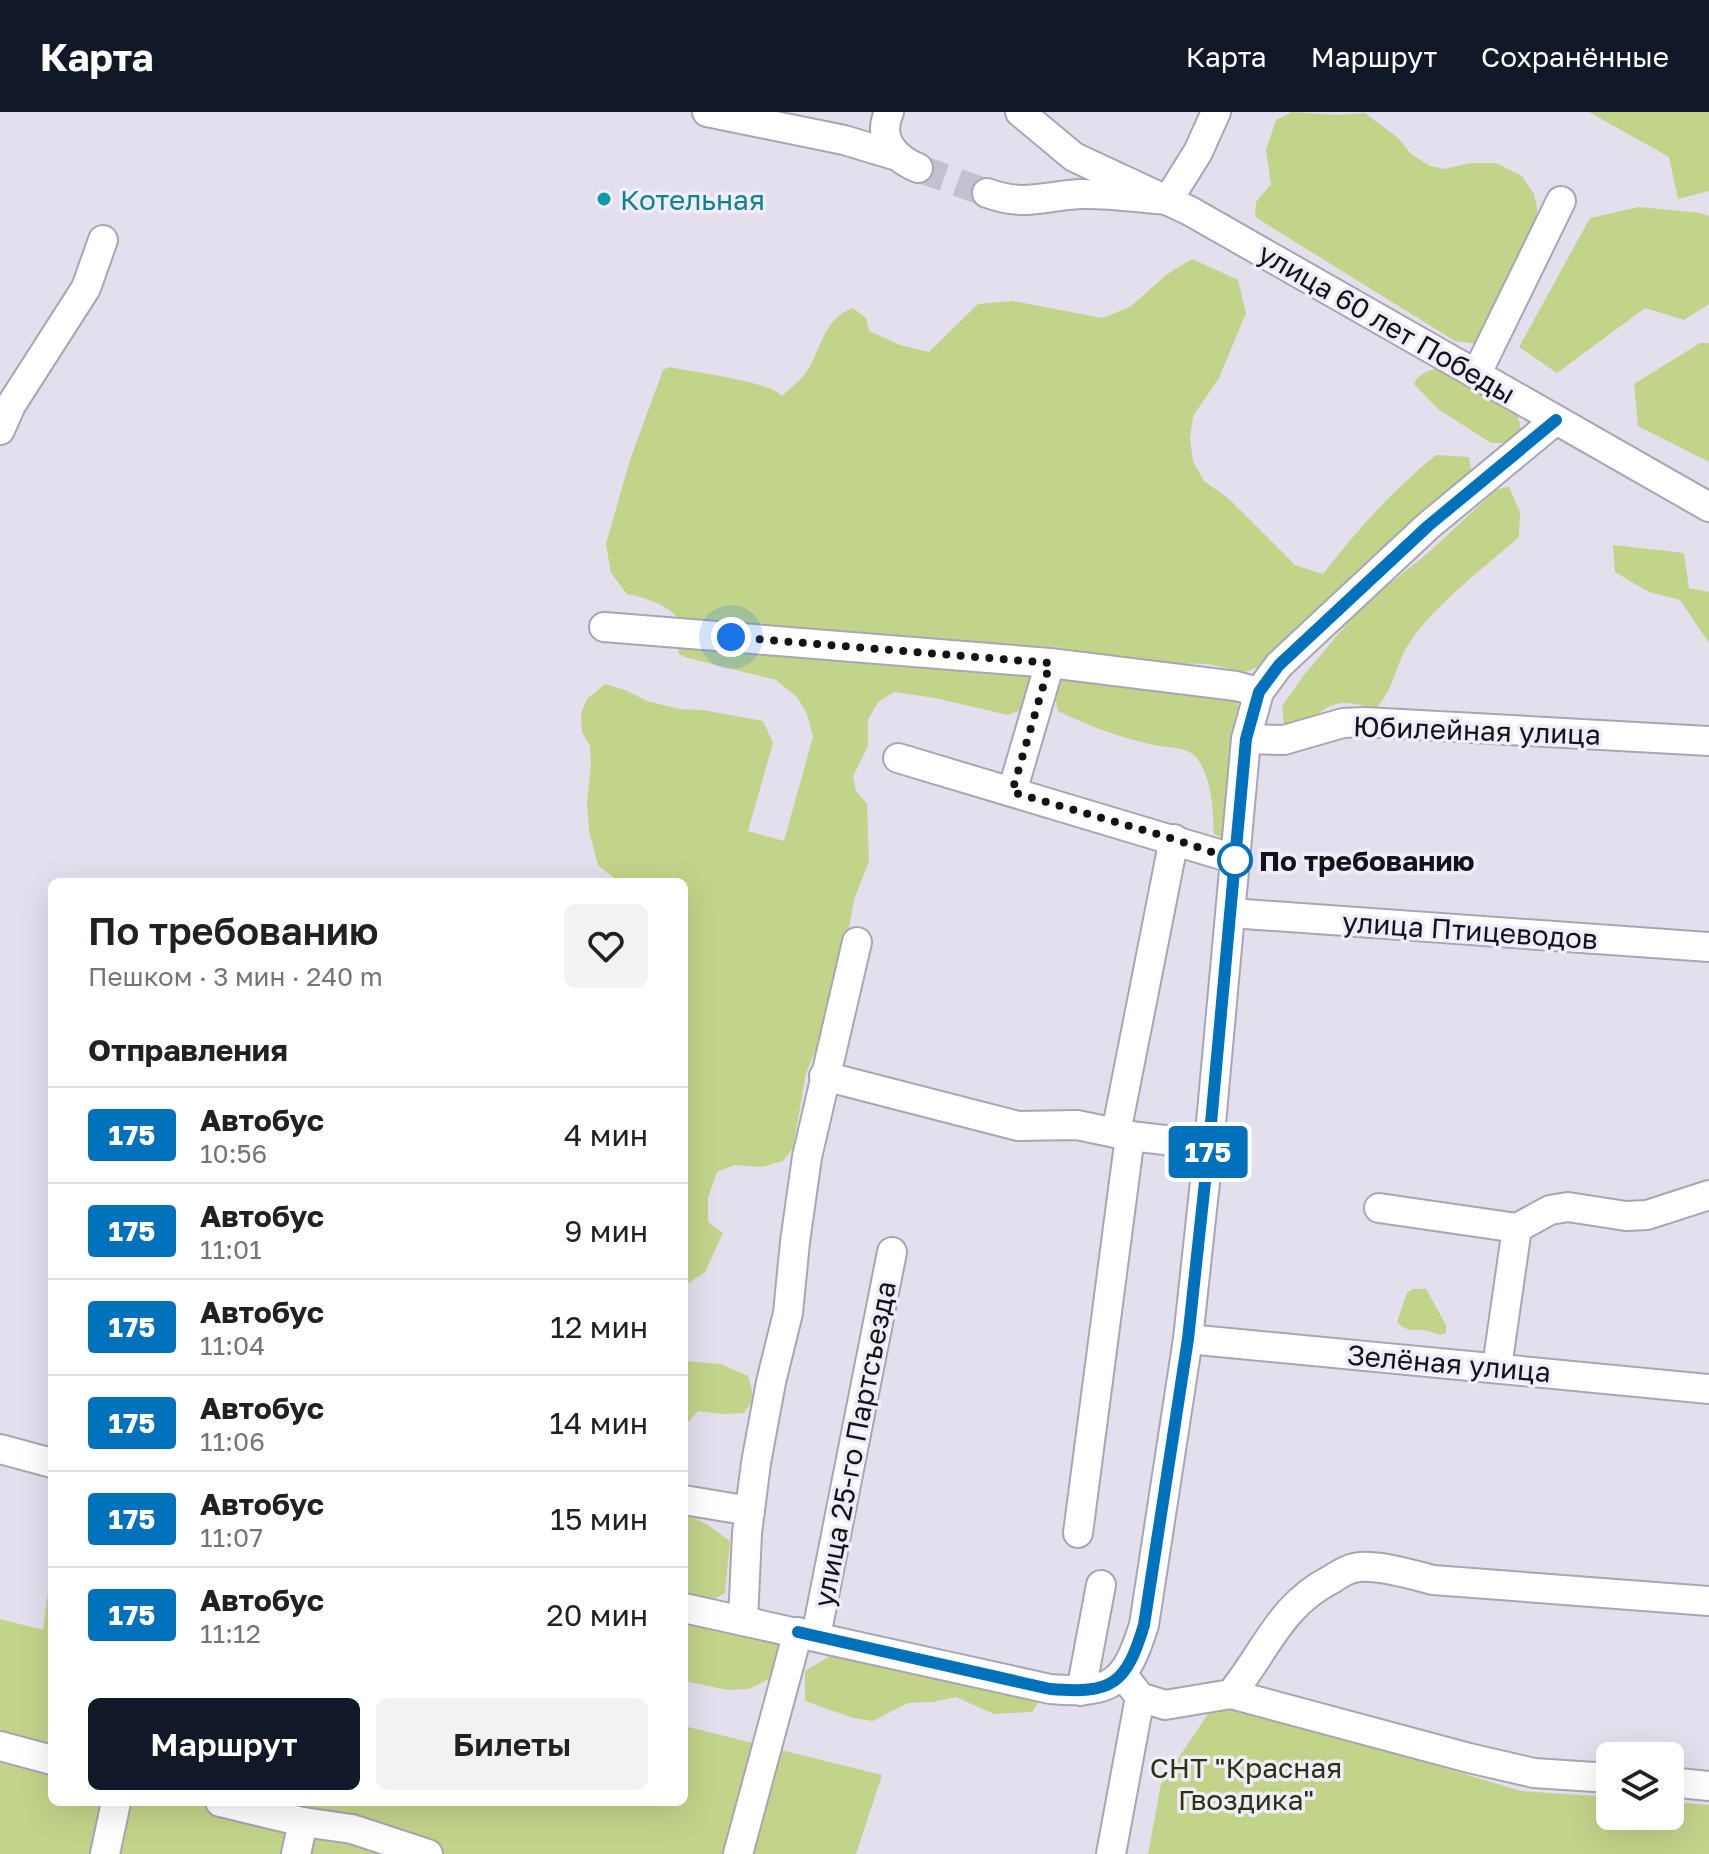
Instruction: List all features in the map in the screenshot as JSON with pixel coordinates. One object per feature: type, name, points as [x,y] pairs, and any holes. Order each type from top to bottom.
[{"type":"street","points":[[707,112],[844,140],[906,161],[885,139],[889,112]]},
{"type":"street","name":"улица 60 лет Победы","points":[[1020,112],[1074,157],[1179,206],[1709,507]]},
{"type":"street","points":[[987,193],[1007,200],[1028,202],[1080,194],[1179,206],[1216,112]]},
{"type":"street","points":[[1477,373],[1561,201]]},
{"type":"street","points":[[0,430],[11,405],[86,288],[103,240]]},
{"type":"street","points":[[1111,1854],[1136,1652],[1144,1625],[1188,1339],[1246,739],[1259,692],[1279,665],[1327,618],[1428,526],[1556,420]]},
{"type":"street","points":[[604,627],[1050,663],[1236,686],[1259,692]]},
{"type":"street","points":[[1012,792],[1050,663]]},
{"type":"street","name":"Юбилейная улица","points":[[1246,739],[1284,740],[1343,723],[1365,722],[1709,741]]},
{"type":"street","points":[[898,758],[1235,859]]},
{"type":"street","points":[[1078,1533],[1123,1135],[1174,839]]},
{"type":"street","name":"улица Птицеводов","points":[[1231,913],[1709,947]]},
{"type":"street","points":[[743,1621],[750,1511],[771,1382],[788,1313],[805,1171],[824,1076],[857,942]]},
{"type":"street","points":[[824,1076],[1018,1126],[1077,1125],[1123,1135],[1209,1145]]},
{"type":"street","points":[[1379,1208],[1517,1228],[1550,1210],[1568,1207],[1626,1216],[1647,1215],[1709,1195]]},
{"type":"street","points":[[1497,1367],[1517,1228]]},
{"type":"street","name":"улица 25-го Партсъезда","points":[[738,1854],[807,1634],[892,1252]]},
{"type":"street","name":"Зелёная улица","points":[[1188,1339],[1709,1389]]},
{"type":"street","points":[[0,1449],[48,1462]]},
{"type":"street","points":[[688,1501],[750,1511]]},
{"type":"street","points":[[1231,1694],[1247,1675],[1286,1612],[1319,1585],[1354,1567],[1403,1572],[1433,1580],[1709,1601]]},
{"type":"street","points":[[1081,1691],[1101,1585]]},
{"type":"street","points":[[688,1609],[1050,1689],[1081,1691],[1132,1686],[1165,1705],[1231,1694],[1534,1773],[1596,1777]]},
{"type":"street","points":[[0,1746],[48,1759]]},
{"type":"street","points":[[1684,1783],[1709,1786]]},
{"type":"street","points":[[105,1854],[115,1806]]},
{"type":"street","points":[[237,1806],[303,1822],[352,1829],[428,1854]]},
{"type":"street","points":[[296,1854],[303,1822]]},
{"type":"green space","points":[[1292,112],[1365,113],[1398,138],[1411,154],[1430,166],[1445,169],[1470,163],[1496,163],[1522,176],[1534,194],[1537,237],[1477,344],[1455,341],[1255,217],[1256,202],[1271,184],[1266,150],[1276,120]]},
{"type":"green space","points":[[1589,112],[1709,112],[1709,191],[1678,199],[1669,157]]},
{"type":"green space","points":[[1639,207],[1709,216],[1709,304],[1684,320],[1645,308],[1557,373],[1519,347],[1590,218]]},
{"type":"green space","points":[[1192,259],[1238,280],[1246,313],[1219,378],[1193,416],[1190,439],[1193,461],[1204,481],[1228,498],[1295,565],[1323,574],[1376,511],[1436,455],[1469,457],[1471,470],[1428,515],[1268,663],[1245,672],[1208,664],[1136,662],[1056,647],[692,628],[682,624],[672,612],[658,603],[627,594],[611,573],[606,544],[630,460],[663,370],[669,367],[747,382],[782,396],[806,372],[830,325],[853,308],[866,318],[869,331],[900,345],[929,352],[978,304],[1013,301],[1102,318],[1130,307],[1166,275]]},
{"type":"green space","points":[[1700,343],[1709,343],[1709,462],[1638,426],[1634,384]]},
{"type":"green space","points":[[1438,368],[1516,410],[1521,429],[1508,443],[1491,443],[1438,409],[1414,384],[1427,371]]},
{"type":"green space","points":[[1509,487],[1520,512],[1519,537],[1458,589],[1416,633],[1376,708],[1351,703],[1336,704],[1299,726],[1284,724],[1282,706],[1362,606],[1428,553],[1497,489]]},
{"type":"green space","points":[[1613,545],[1684,553],[1689,588],[1709,592],[1709,643],[1680,600],[1649,592],[1615,572]]},
{"type":"green space","points":[[681,644],[1033,670],[1027,708],[1008,715],[894,692],[878,702],[868,720],[868,746],[853,776],[856,791],[867,804],[869,861],[854,900],[835,1005],[806,1073],[793,1148],[783,1161],[762,1167],[734,1165],[717,1172],[708,1198],[708,1222],[723,1233],[705,1272],[688,1283],[688,878],[614,878],[598,865],[589,831],[587,802],[590,746],[582,732],[581,713],[587,699],[605,684],[647,701],[679,709],[763,721],[773,743],[748,831],[784,841],[813,737],[807,714],[797,697],[776,680],[688,658],[679,654]]},
{"type":"green space","points":[[1089,676],[1232,692],[1243,715],[1224,839],[1214,834],[1207,778],[1195,756],[1181,749],[1120,736],[1058,711],[1053,690],[1058,679]]},
{"type":"green space","points":[[1413,1289],[1426,1289],[1446,1325],[1446,1333],[1441,1335],[1409,1329],[1397,1322],[1407,1293]]},
{"type":"green space","points":[[688,1361],[721,1364],[748,1376],[752,1395],[744,1413],[698,1411],[688,1422]]},
{"type":"green space","points":[[688,1515],[730,1541],[725,1593],[708,1603],[688,1599]]},
{"type":"green space","points":[[48,1592],[48,1806],[688,1806],[688,1727],[882,1775],[856,1854],[0,1854],[0,1619],[43,1630]]},
{"type":"green space","points":[[688,1614],[767,1632],[778,1645],[773,1677],[749,1689],[728,1690],[688,1682]]},
{"type":"green space","points":[[835,1653],[1040,1700],[1032,1712],[994,1714],[956,1697],[908,1703],[873,1721],[853,1718],[805,1701],[805,1671]]},
{"type":"green space","name":"СНТ \"Красная Гвоздика\"","points":[[1242,1707],[1521,1791],[1596,1796],[1596,1830],[1684,1830],[1684,1803],[1709,1805],[1709,1854],[1148,1854],[1161,1784],[1210,1711]]},
{"type":"tunnel","points":[[918,168],[987,193]]},
{"type":"bus line","name":"175","points":[[798,1632],[1050,1689],[1081,1691],[1104,1687],[1123,1675],[1136,1652],[1144,1625],[1188,1339],[1246,739],[1259,692],[1279,665],[1315,629],[1428,526],[1556,420]]},
{"type":"place","name":"Котельная","points":[[604,199]]},
{"type":"place","name":"По требованию","points":[[1235,860]]},
{"type":"route","points":[[731,637],[1050,663],[1012,792],[1235,860]]}]
